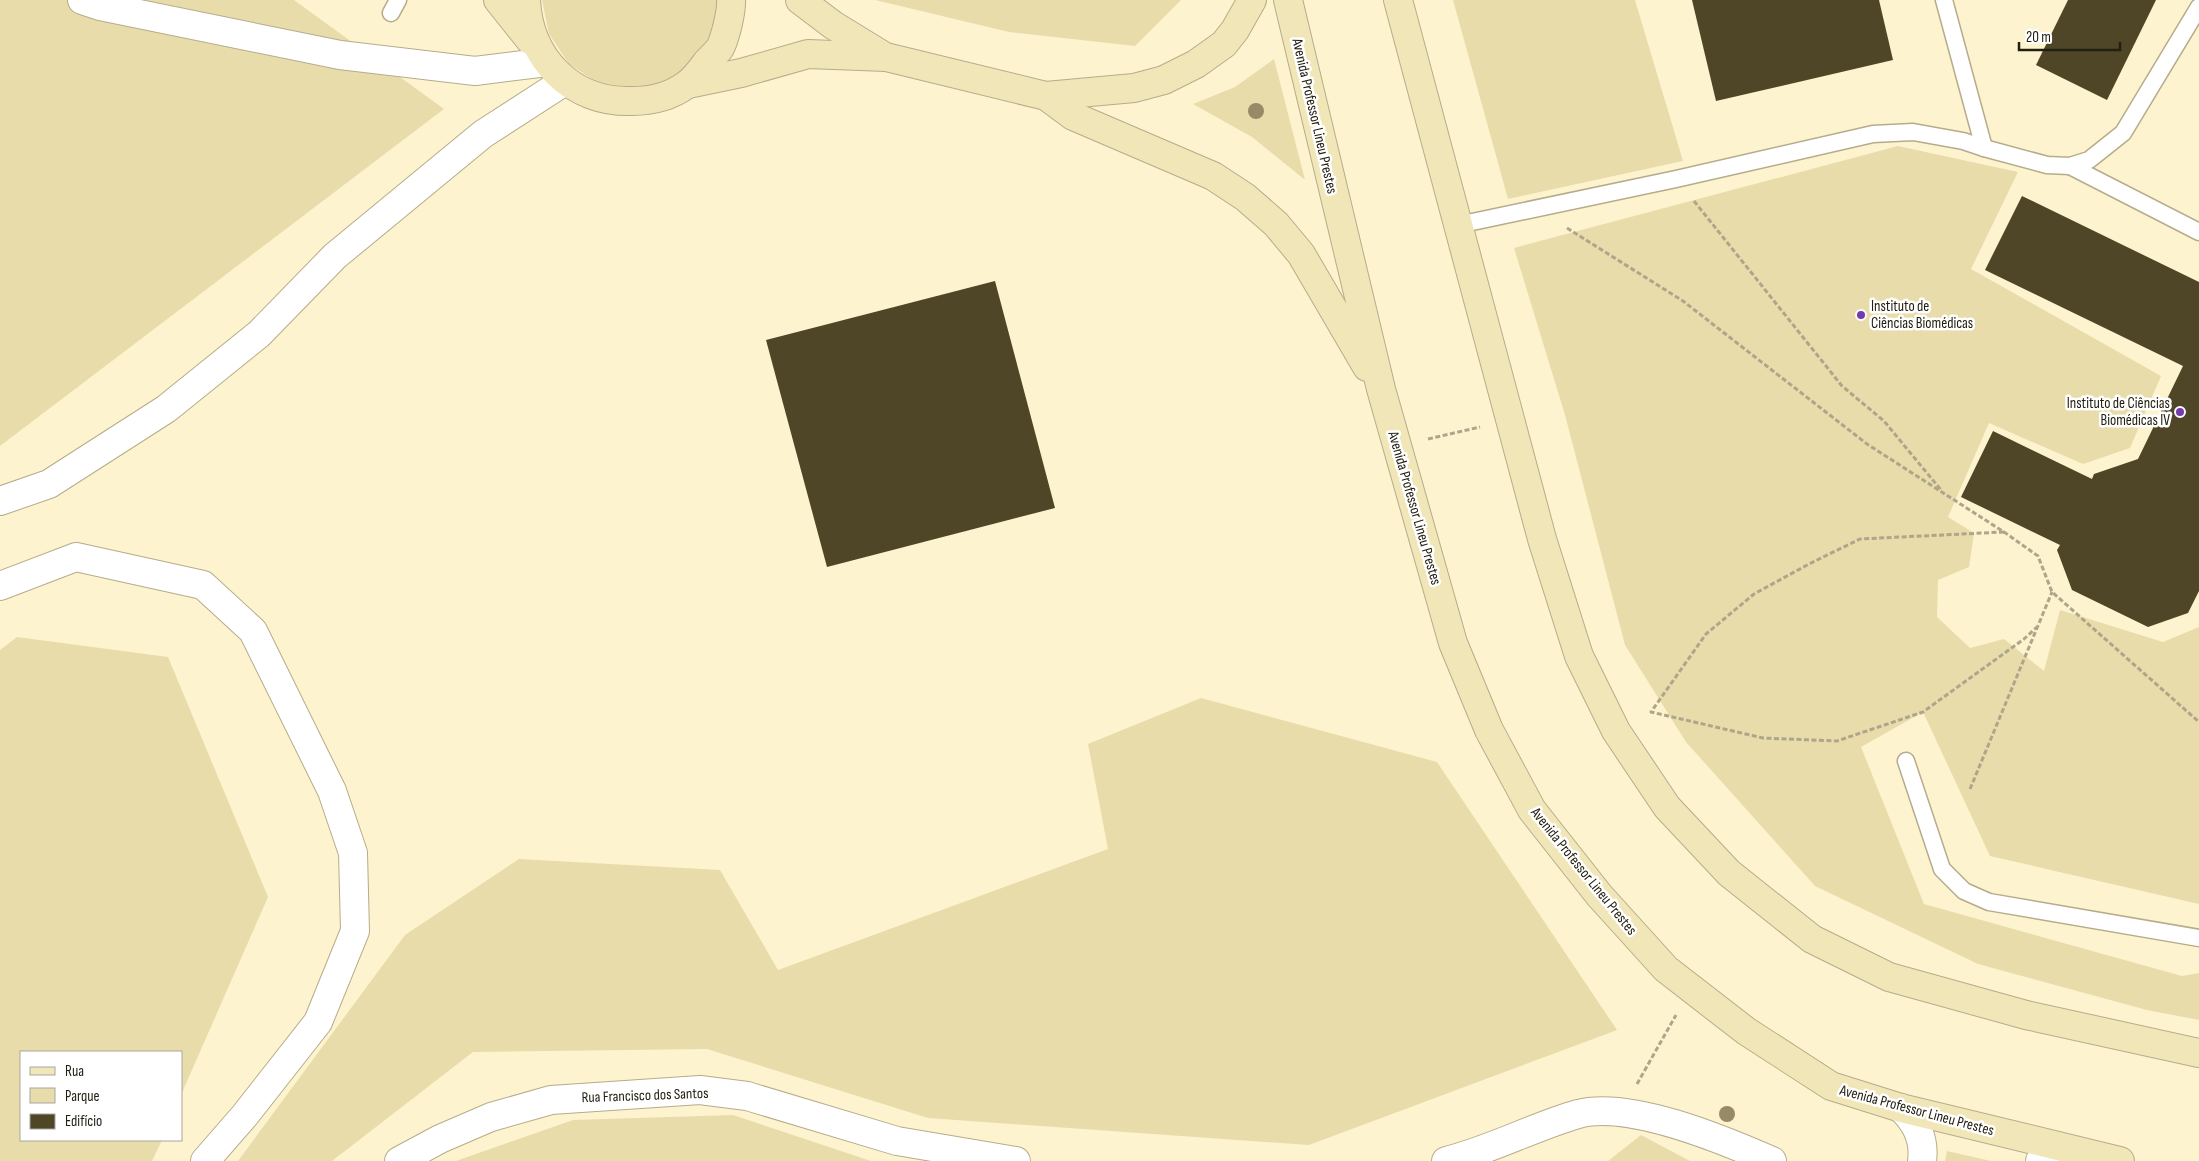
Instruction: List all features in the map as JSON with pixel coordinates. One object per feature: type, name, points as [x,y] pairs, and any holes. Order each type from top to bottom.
[{"type":"main road","points":[[498,0],[551,66],[590,95],[616,102],[644,101],[670,94],[688,84],[741,73],[808,54],[886,57],[1046,96],[1134,88],[1164,80],[1196,64],[1224,44],[1238,25],[1252,0]]},
{"type":"main road","points":[[526,0],[527,21],[551,66]]},
{"type":"main road","points":[[688,84],[720,47],[731,7],[730,0]]},
{"type":"main road","points":[[800,0],[833,25],[886,57]]},
{"type":"main road","name":"Avenida Professor Lineu Prestes","points":[[1288,0],[1381,389],[1453,643],[1490,730],[1528,802],[1599,894],[1666,969],[1746,1031],[1831,1086],[2049,1154],[2120,1161]]},
{"type":"main road","points":[[1398,0],[1542,539],[1579,656],[1616,730],[1667,807],[1729,872],[1812,939],[1889,977],[2026,1015],[2199,1053]]},
{"type":"main road","points":[[1046,96],[1073,116],[1214,176],[1245,198],[1276,224],[1301,254],[1381,389]]},
{"type":"street","points":[[82,0],[100,6],[340,56],[475,71],[551,66]]},
{"type":"street","points":[[0,501],[49,484],[166,409],[259,334],[335,256],[483,134],[551,66]]},
{"type":"street","points":[[0,586],[76,557],[203,585],[253,630],[332,792],[353,852],[355,931],[318,1022],[245,1115],[205,1161]]},
{"type":"street","name":"Rua Francisco dos Santos","points":[[399,1161],[440,1139],[491,1117],[551,1100],[700,1090],[747,1096],[897,1141],[1016,1161]]},
{"type":"street","points":[[1901,1108],[1908,1114],[1919,1131],[1923,1150],[1922,1161]]},
{"type":"street","points":[[1446,1161],[1580,1114],[1622,1112],[1715,1137],[1772,1161]]},
{"type":"lane","points":[[1944,0],[1984,148]]},
{"type":"lane","points":[[1458,225],[1676,179],[1873,134],[1914,132],[1963,141],[2047,165],[2070,166],[2089,160],[2123,133],[2199,7]]},
{"type":"lane","points":[[2070,166],[2199,232]]},
{"type":"lane","points":[[1906,761],[1942,869],[1964,891],[1989,902],[2199,938]]},
{"type":"path","points":[[1676,179],[1842,386],[1884,421],[1943,492]]},
{"type":"path","points":[[1536,209],[1683,301],[1867,444],[2038,556],[2052,592],[2199,722]]},
{"type":"path","points":[[1397,446],[1510,420]]},
{"type":"path","points":[[2004,532],[1860,539],[1808,564],[1754,594],[1706,634],[1651,712],[1763,738],[1837,741],[1923,712],[2038,627]]},
{"type":"path","points":[[1970,789],[2052,592]]},
{"type":"path","points":[[1622,1112],[1691,988]]},
{"type":"green space","points":[[0,0],[294,0],[444,109],[0,446]]},
{"type":"green space","points":[[542,0],[723,0],[716,34],[697,63],[668,83],[633,90],[598,83],[569,64],[549,34]]},
{"type":"green space","points":[[875,0],[1181,0],[1135,46],[1009,32]]},
{"type":"green space","points":[[1453,0],[1635,0],[1683,161],[1508,199]]},
{"type":"green space","points":[[1274,59],[1305,180],[1252,137],[1193,104],[1235,87]]},
{"type":"green space","points":[[1898,146],[2018,172],[1971,269],[2161,376],[2130,448],[2083,464],[1989,423],[1948,517],[1974,533],[1969,567],[1938,580],[1937,617],[1970,648],[2004,639],[2044,671],[2060,610],[2163,642],[2199,627],[2199,904],[1990,856],[1923,712],[1861,747],[1924,904],[2182,976],[2199,973],[2199,1020],[2147,1010],[1978,964],[1815,886],[1686,742],[1625,645],[1565,415],[1514,248]]},
{"type":"green space","points":[[17,637],[168,657],[268,897],[182,1093],[182,1051],[20,1051],[20,1141],[162,1141],[152,1161],[0,1161],[0,650]]},
{"type":"green space","points":[[1201,698],[1437,762],[1617,1030],[1309,1145],[928,1118],[707,1049],[473,1052],[332,1161],[238,1161],[405,935],[519,859],[720,870],[778,970],[1108,849],[1088,744]]},
{"type":"green space","points":[[733,1115],[871,1161],[456,1161],[573,1120]]},
{"type":"green space","points":[[1641,1135],[1690,1161],[1608,1161]]},
{"type":"green space","points":[[1947,1151],[1991,1161],[1945,1161]]},
{"type":"building","points":[[1692,0],[1879,0],[1893,60],[1716,101]]},
{"type":"building","points":[[2068,0],[2156,0],[2107,100],[2036,65]]},
{"type":"building","name":"Instituto de Ciências Biomédicas IV","points":[[2022,196],[2199,282],[2199,591],[2188,613],[2148,627],[2072,590],[2057,550],[2060,545],[1961,497],[1993,431],[2092,479],[2094,474],[2138,459],[2183,366],[1985,270]]},
{"type":"building","points":[[995,281],[1055,508],[827,567],[766,340]]},
{"type":"place","name":"Instituto de Ciências Biomédicas","points":[[1861,315]]},
{"type":"place","name":"Instituto de Ciências Biomédicas IV","points":[[2180,412]]}]
